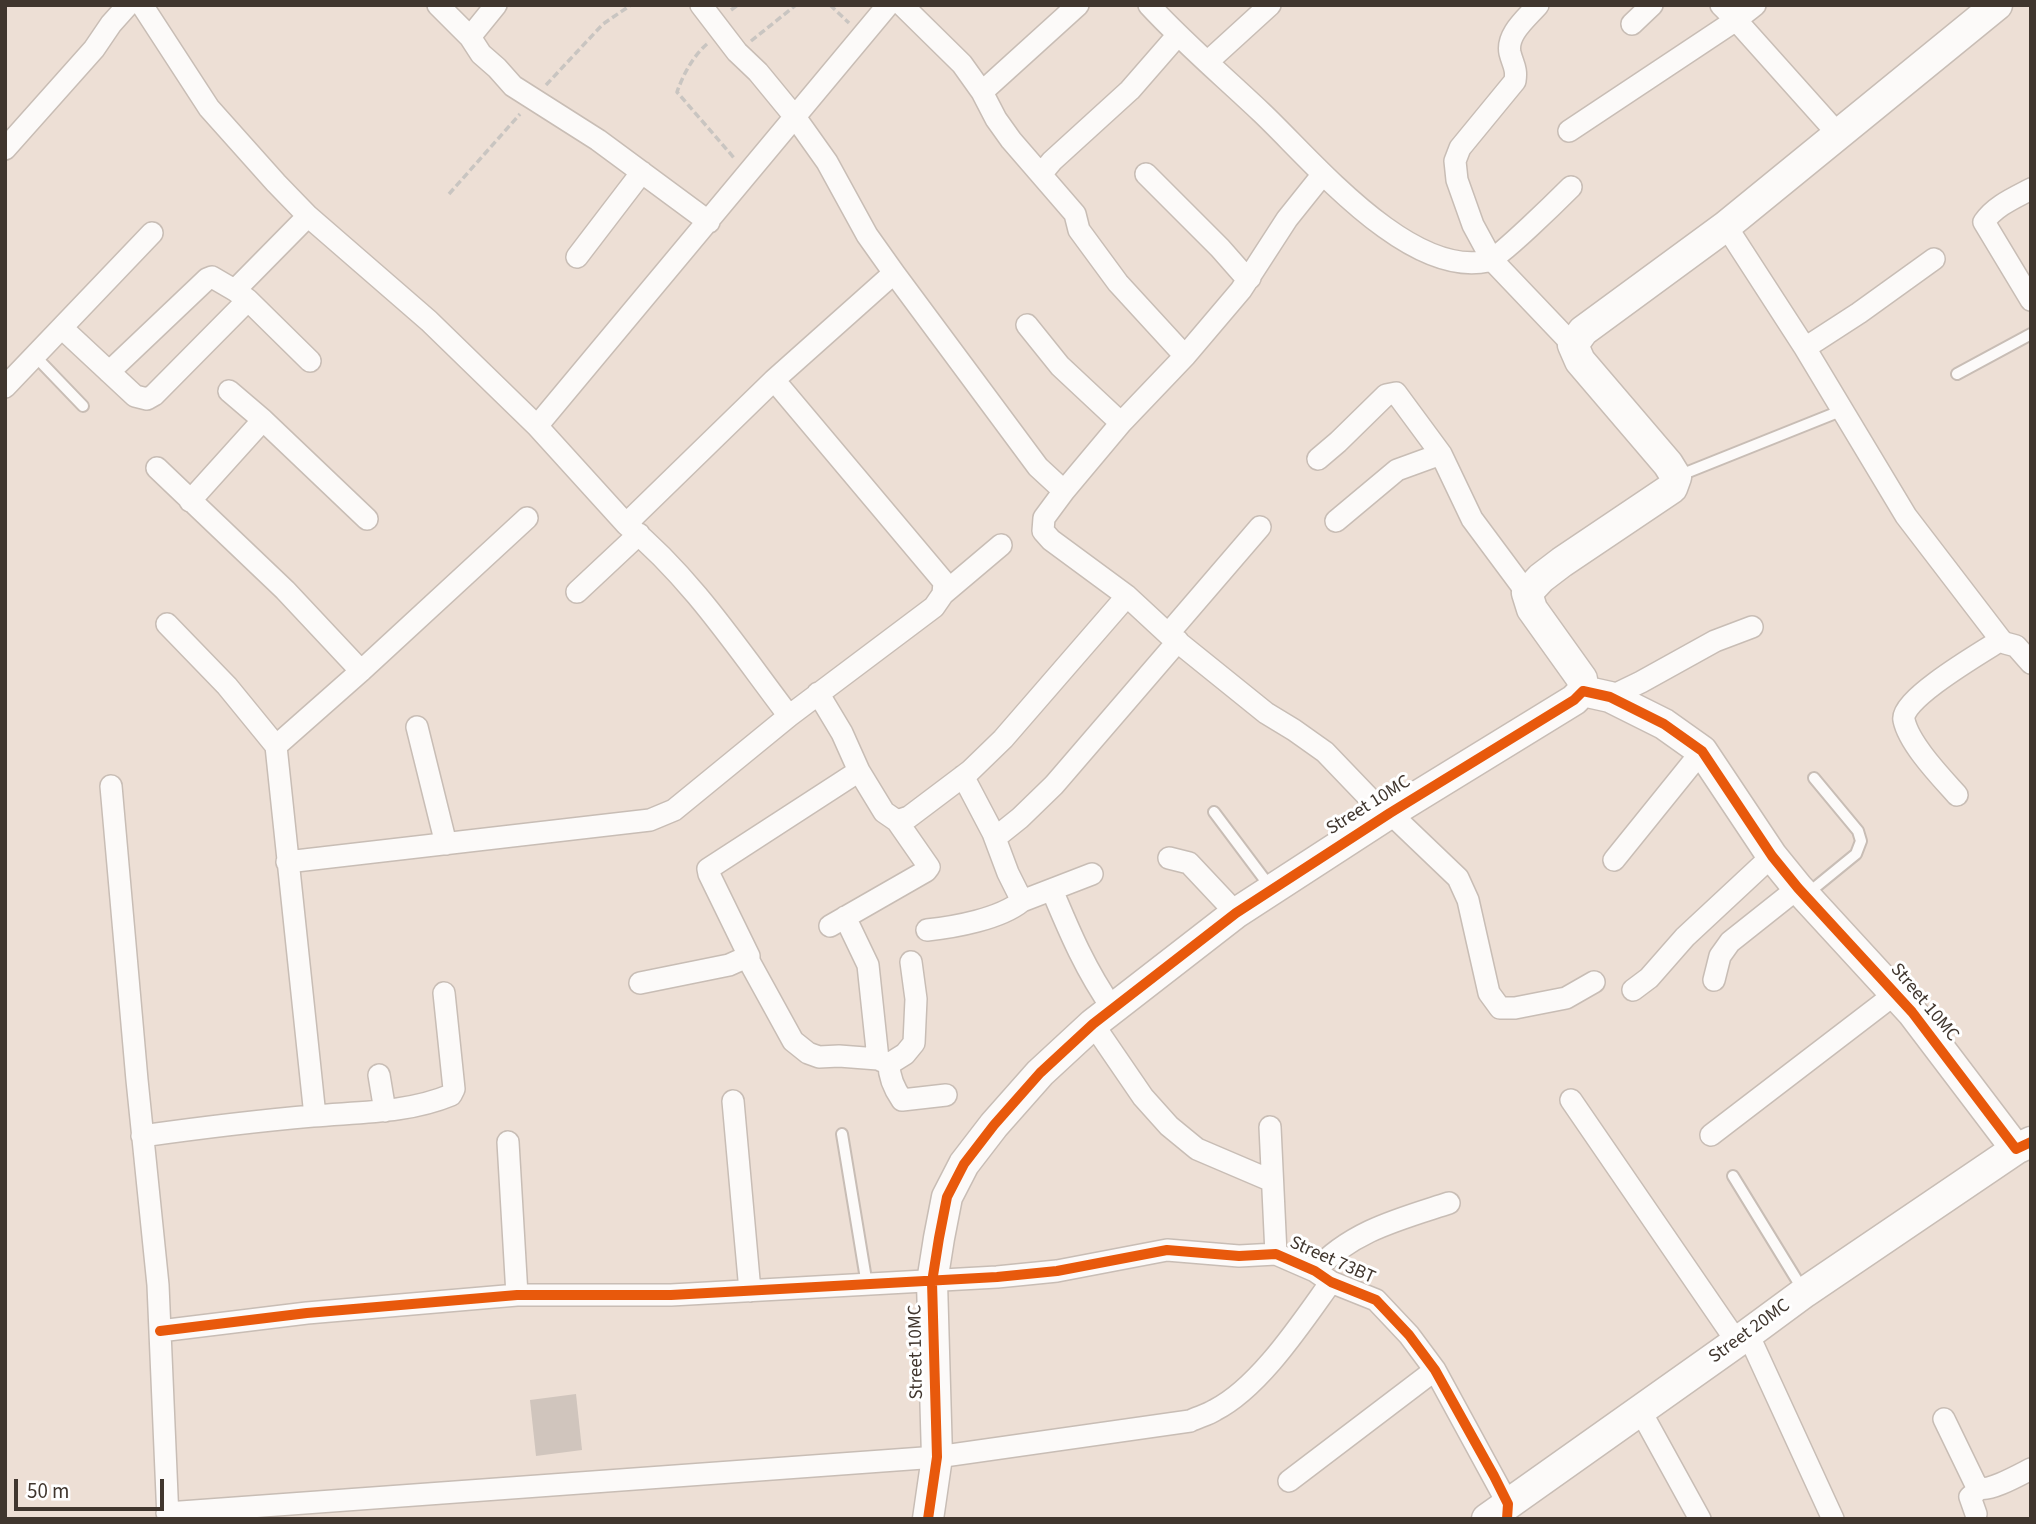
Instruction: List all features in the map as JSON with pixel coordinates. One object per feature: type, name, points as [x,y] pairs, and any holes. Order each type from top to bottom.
[{"type":"street","points":[[5,149],[94,50],[111,24],[128,5]]},
{"type":"street","points":[[142,5],[209,108],[308,216],[429,321],[537,426],[632,529],[695,592],[789,716]]},
{"type":"street","points":[[438,5],[513,86],[598,140],[709,222]]},
{"type":"street","points":[[470,37],[496,5]]},
{"type":"street","points":[[701,5],[737,52],[758,72],[795,117],[827,162],[867,235],[894,273],[1038,467],[1064,491]]},
{"type":"street","points":[[537,426],[888,5]]},
{"type":"street","points":[[902,5],[962,64],[1011,140],[1075,214],[1079,230],[1118,283],[1185,356]]},
{"type":"street","points":[[982,92],[1078,5]]},
{"type":"street","points":[[1149,5],[1177,36],[1374,220],[1402,239],[1455,262],[1492,260],[1571,187]]},
{"type":"street","points":[[1209,64],[1214,56],[1270,5]]},
{"type":"street","points":[[1527,593],[1562,562],[1672,488],[1676,477],[1668,464],[1580,361],[1573,345],[1492,260],[1473,225],[1458,180],[1455,161],[1460,148],[1515,81],[1517,73],[1510,53],[1510,41],[1538,5]]},
{"type":"street","points":[[1632,24],[1652,5]]},
{"type":"street","points":[[1569,131],[1729,13],[1755,5]]},
{"type":"street","points":[[1573,345],[1583,331],[1726,226],[1997,5]]},
{"type":"street","points":[[1729,13],[1838,134]]},
{"type":"street","points":[[1042,173],[1130,90],[1177,36]]},
{"type":"street","points":[[578,257],[642,172]]},
{"type":"street","points":[[1146,174],[1242,273],[1250,278]]},
{"type":"street","points":[[1323,174],[1287,219],[1250,278],[1185,356],[1121,423],[1064,491],[1044,518],[1043,531],[1051,540],[1127,596],[1173,638],[1266,713],[1325,752],[1372,801],[1390,813],[1458,878],[1468,900],[1489,993],[1500,1008],[1515,1008],[1566,998],[1594,982]]},
{"type":"street","points":[[2031,188],[2005,202],[1989,214],[1984,222],[2031,300]]},
{"type":"street","points":[[242,296],[240,285],[308,216]]},
{"type":"street","points":[[1726,226],[1805,348],[1906,516],[2016,640],[2031,663]]},
{"type":"street","points":[[5,387],[152,233]]},
{"type":"street","points":[[1805,348],[1934,259]]},
{"type":"street","points":[[577,592],[632,529],[774,380],[894,273]]},
{"type":"street","points":[[109,372],[212,277],[242,296],[310,361]]},
{"type":"street","points":[[62,328],[135,396],[147,399],[154,395],[242,296]]},
{"type":"street","points":[[1027,325],[1060,366],[1121,423]]},
{"type":"street","points":[[774,380],[934,569],[944,582],[943,594]]},
{"type":"street","points":[[229,391],[367,519]]},
{"type":"street","points":[[1318,459],[1386,396],[1396,393],[1441,454],[1472,519],[1527,593],[1532,609],[1582,679],[1596,694],[1641,682],[1715,641],[1752,627]]},
{"type":"street","points":[[190,501],[263,420]]},
{"type":"street","points":[[1336,521],[1397,470],[1441,454]]},
{"type":"street","points":[[157,468],[285,590],[361,671]]},
{"type":"street","points":[[276,746],[527,518]]},
{"type":"street","points":[[995,838],[1054,785],[1260,527]]},
{"type":"street","points":[[287,862],[650,820],[674,810],[818,693],[934,607],[943,594],[1001,545]]},
{"type":"street","points":[[897,821],[909,817],[963,776],[1003,739],[1127,596]]},
{"type":"street","points":[[167,624],[227,686],[276,746],[315,1116]]},
{"type":"street","points":[[1957,795],[1931,766],[1912,738],[1904,720],[1904,713],[1921,694],[2016,640]]},
{"type":"street","points":[[818,693],[884,812],[897,821],[929,867],[838,922],[868,965],[883,1062],[897,1093],[902,1100],[946,1095]]},
{"type":"street","name":"Street 10MC","points":[[928,1519],[937,1457],[933,1282],[947,1198],[964,1164],[994,1125],[1040,1073],[1103,1016],[1236,914],[1390,813],[1574,700],[1596,694],[1664,724],[1702,751],[1772,856],[1801,892],[1895,994],[2023,1145]]},
{"type":"street","points":[[417,727],[446,844]]},
{"type":"street","points":[[1614,860],[1702,751]]},
{"type":"street","points":[[859,771],[708,869],[709,874],[749,961],[793,1041],[808,1053],[819,1057],[839,1056],[883,1062],[905,1054],[914,1043],[916,999],[911,962]]},
{"type":"street","points":[[963,776],[995,838],[1022,901]]},
{"type":"street","points":[[111,786],[158,1285],[168,1516],[937,1457],[1190,1421],[1216,1410],[1243,1390],[1286,1344],[1323,1276],[1323,1261],[1364,1233],[1389,1221],[1449,1203]]},
{"type":"street","points":[[1633,990],[1772,856]]},
{"type":"street","points":[[1168,858],[1189,863],[1236,914]]},
{"type":"street","points":[[927,930],[957,926],[1013,908],[1022,901],[1092,874]]},
{"type":"street","points":[[1052,890],[1094,982],[1103,1016],[1143,1097],[1170,1126],[1197,1149],[1272,1181]]},
{"type":"street","points":[[1714,980],[1720,956],[1730,942],[1801,892]]},
{"type":"street","points":[[640,983],[729,965],[749,956]]},
{"type":"street","points":[[142,1136],[315,1116],[385,1111],[451,1096],[454,1089],[444,993]]},
{"type":"street","points":[[1711,1135],[1895,994]]},
{"type":"street","points":[[379,1075],[385,1111]]},
{"type":"street","points":[[1571,1100],[1742,1338],[1833,1519]]},
{"type":"street","points":[[733,1101],[750,1291]]},
{"type":"street","points":[[1270,1128],[1276,1254]]},
{"type":"street","points":[[508,1142],[517,1295]]},
{"type":"street","name":"Street 20MC","points":[[1501,1514],[1805,1292],[2023,1145]]},
{"type":"street","name":"Street 73BT","points":[[160,1331],[307,1313],[517,1295],[671,1295],[933,1282],[1056,1272],[1167,1250],[1239,1256],[1276,1254],[1376,1300],[1409,1335],[1435,1370],[1501,1514]]},
{"type":"street","points":[[1289,1480],[1435,1370]]},
{"type":"street","points":[[1640,1410],[1700,1519]]},
{"type":"street","points":[[1944,1419],[1975,1483],[1980,1488]]},
{"type":"street","points":[[1975,1517],[1970,1497],[1980,1488],[2009,1480],[2031,1469]]},
{"type":"lane","points":[[1957,374],[2031,334]]},
{"type":"lane","points":[[35,356],[83,407]]},
{"type":"lane","points":[[1676,477],[1843,410]]},
{"type":"lane","points":[[1801,892],[1856,854],[1861,841],[1858,831],[1814,778]]},
{"type":"lane","points":[[1214,812],[1272,890]]},
{"type":"lane","points":[[842,1133],[867,1285]]},
{"type":"lane","points":[[1733,1176],[1805,1292]]},
{"type":"path","points":[[737,52],[796,5]]},
{"type":"path","points":[[723,32],[701,49],[681,78],[677,92],[748,174]]},
{"type":"building","points":[[576,1394],[582,1450],[536,1456],[530,1400]]},
{"type":"cycle path","points":[[928,1519],[937,1457],[932,1282],[939,1238],[947,1197],[964,1164],[994,1125],[1040,1073],[1093,1024],[1236,913],[1390,813],[1574,700],[1583,691],[1610,697],[1664,724],[1702,751],[1772,856],[1912,1012],[2016,1149],[2031,1142]]},
{"type":"cycle path","points":[[160,1331],[307,1313],[517,1295],[671,1295],[997,1277],[1057,1271],[1167,1250],[1239,1256],[1276,1254],[1315,1271],[1331,1282],[1376,1300],[1409,1335],[1435,1370],[1494,1476],[1508,1504],[1507,1519]]}]
